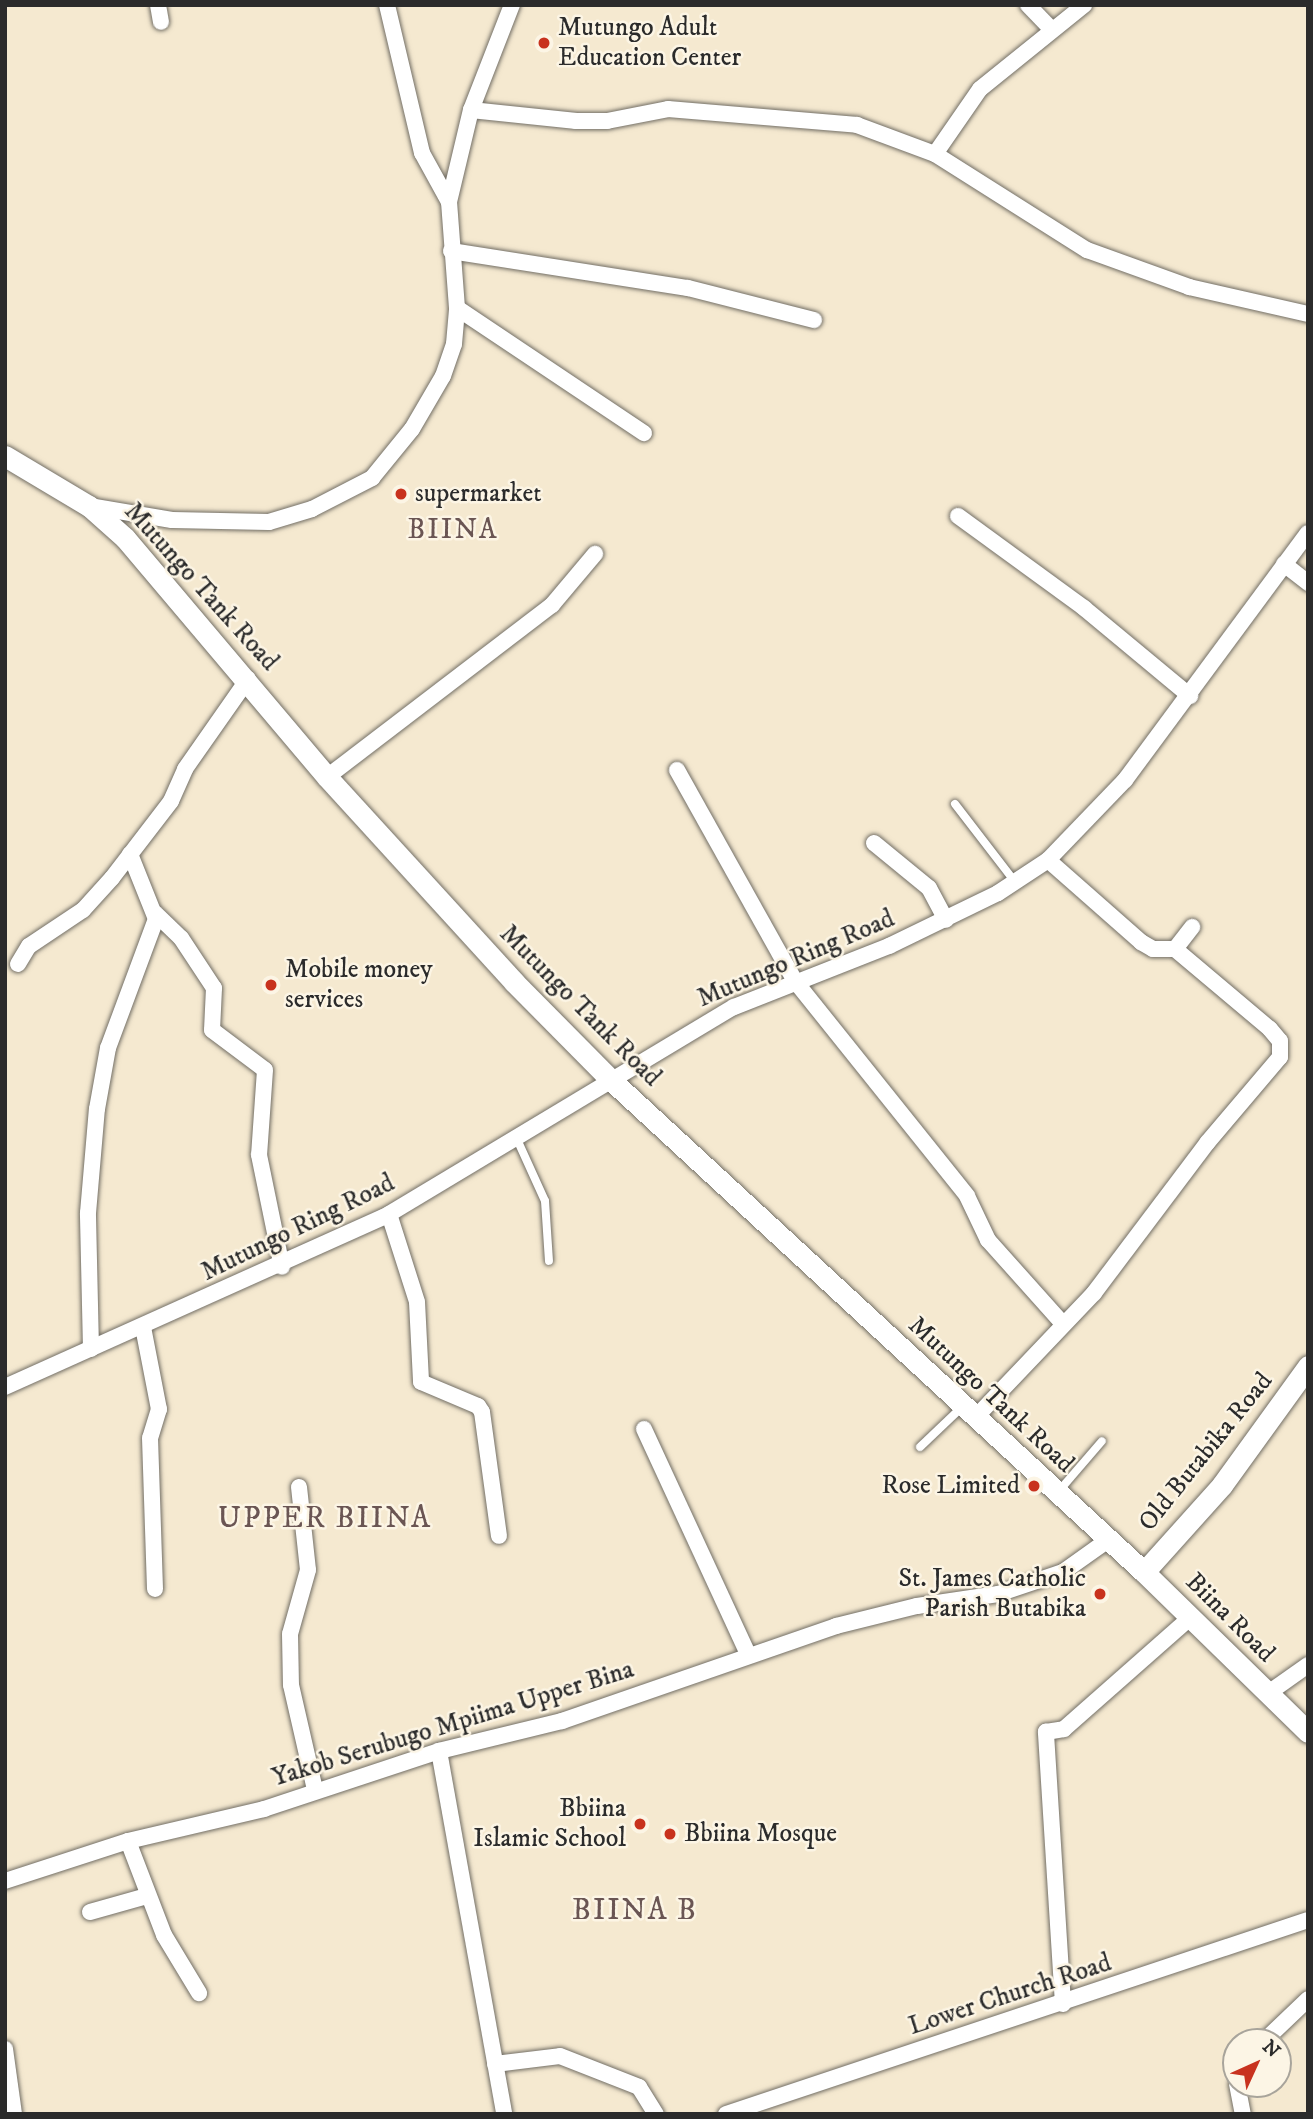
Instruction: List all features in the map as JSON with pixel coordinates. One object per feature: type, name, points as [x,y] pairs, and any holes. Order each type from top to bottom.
[{"type":"street","points":[[159,5],[161,22]]},
{"type":"street","points":[[387,5],[422,153],[449,202]]},
{"type":"street","points":[[89,506],[172,520],[268,522],[344,494],[372,478],[418,418],[443,376],[454,344],[457,308],[449,202],[471,110],[512,5]]},
{"type":"street","points":[[1028,5],[1051,29]]},
{"type":"street","points":[[935,153],[980,89],[1084,5]]},
{"type":"street","points":[[471,110],[576,121],[607,121],[668,109],[776,116],[857,125],[935,153],[1087,250],[1189,287],[1308,314]]},
{"type":"street","points":[[451,251],[688,288],[814,320]]},
{"type":"street","points":[[457,308],[644,433]]},
{"type":"street","name":"Mutungo Tank Road","points":[[5,456],[89,506],[146,560],[248,679],[327,777],[514,982],[611,1080],[968,1413],[1144,1572]]},
{"type":"street","points":[[958,516],[1084,608],[1190,696]]},
{"type":"street","name":"Mutungo Ring Road","points":[[5,1387],[282,1267],[389,1214],[734,1007],[946,920],[1015,882],[1048,860],[1125,780],[1190,696],[1308,533]]},
{"type":"street","points":[[327,777],[552,605],[595,554]]},
{"type":"street","points":[[1284,564],[1308,583]]},
{"type":"street","points":[[18,964],[29,946],[83,909],[130,854],[171,801],[185,769],[248,679]]},
{"type":"street","points":[[677,770],[795,981],[967,1196],[988,1240],[1063,1324]]},
{"type":"street","points":[[874,843],[929,888],[946,920]]},
{"type":"street","points":[[130,854],[155,913],[181,938],[214,988],[212,1030],[265,1070],[259,1155],[282,1267]]},
{"type":"street","points":[[968,1413],[1063,1324],[1128,1252],[1207,1143],[1280,1057],[1280,1041],[1270,1029],[1175,949],[1153,949],[1141,942],[1048,860]]},
{"type":"street","points":[[91,1349],[88,1213],[97,1109],[107,1048],[148,945],[155,913]]},
{"type":"street","points":[[1175,949],[1192,927]]},
{"type":"street","points":[[389,1214],[417,1302],[421,1382],[478,1406],[482,1412],[499,1536]]},
{"type":"street","points":[[142,1327],[159,1409],[150,1438],[155,1589]]},
{"type":"street","name":"Old Butabika Road","points":[[1144,1572],[1222,1485],[1308,1366]]},
{"type":"street","points":[[644,1429],[748,1654]]},
{"type":"street","points":[[299,1487],[308,1570],[290,1634],[291,1685],[315,1790]]},
{"type":"street","name":"Yakob Serubugo Mpiima Upper Bina","points":[[5,1881],[128,1841],[264,1809],[439,1751],[562,1721],[748,1654],[904,1609],[1030,1584],[1084,1560],[1108,1540]]},
{"type":"street","name":"Biina Road","points":[[1144,1572],[1308,1732]]},
{"type":"street","points":[[1063,2004],[1046,1732],[1064,1729],[1190,1618]]},
{"type":"street","points":[[1267,1694],[1308,1665]]},
{"type":"street","points":[[439,1751],[503,2114]]},
{"type":"street","points":[[128,1841],[164,1936],[199,1993]]},
{"type":"street","points":[[90,1912],[147,1896]]},
{"type":"street","name":"Lower Church Road","points":[[726,2114],[1063,2004],[1308,1920]]},
{"type":"street","points":[[1278,2028],[1308,1999]]},
{"type":"street","points":[[5,2049],[14,2114]]},
{"type":"street","points":[[495,2064],[560,2056],[639,2087],[656,2114]]},
{"type":"lane","points":[[955,804],[1015,882]]},
{"type":"lane","points":[[516,1138],[538,1177],[545,1201],[549,1261]]},
{"type":"lane","points":[[920,1447],[968,1413]]},
{"type":"lane","points":[[1057,1493],[1102,1441]]},
{"type":"place","name":"Mutungo Adult Education Center","points":[[544,43]]},
{"type":"place","name":"supermarket","points":[[401,494]]},
{"type":"place","name":"Mobile money services","points":[[271,985]]},
{"type":"place","name":"Rose Limited","points":[[1034,1486]]},
{"type":"place","name":"St. James Catholic Parish Butabika","points":[[1100,1594]]},
{"type":"place","name":"Bbiina Islamic School","points":[[640,1824]]},
{"type":"place","name":"Bbiina Mosque","points":[[670,1834]]},
{"type":"district","name":"BIINA","points":[[453,530]]},
{"type":"district","name":"UPPER BIINA","points":[[325,1519]]},
{"type":"district","name":"BIINA B","points":[[635,1911]]}]
